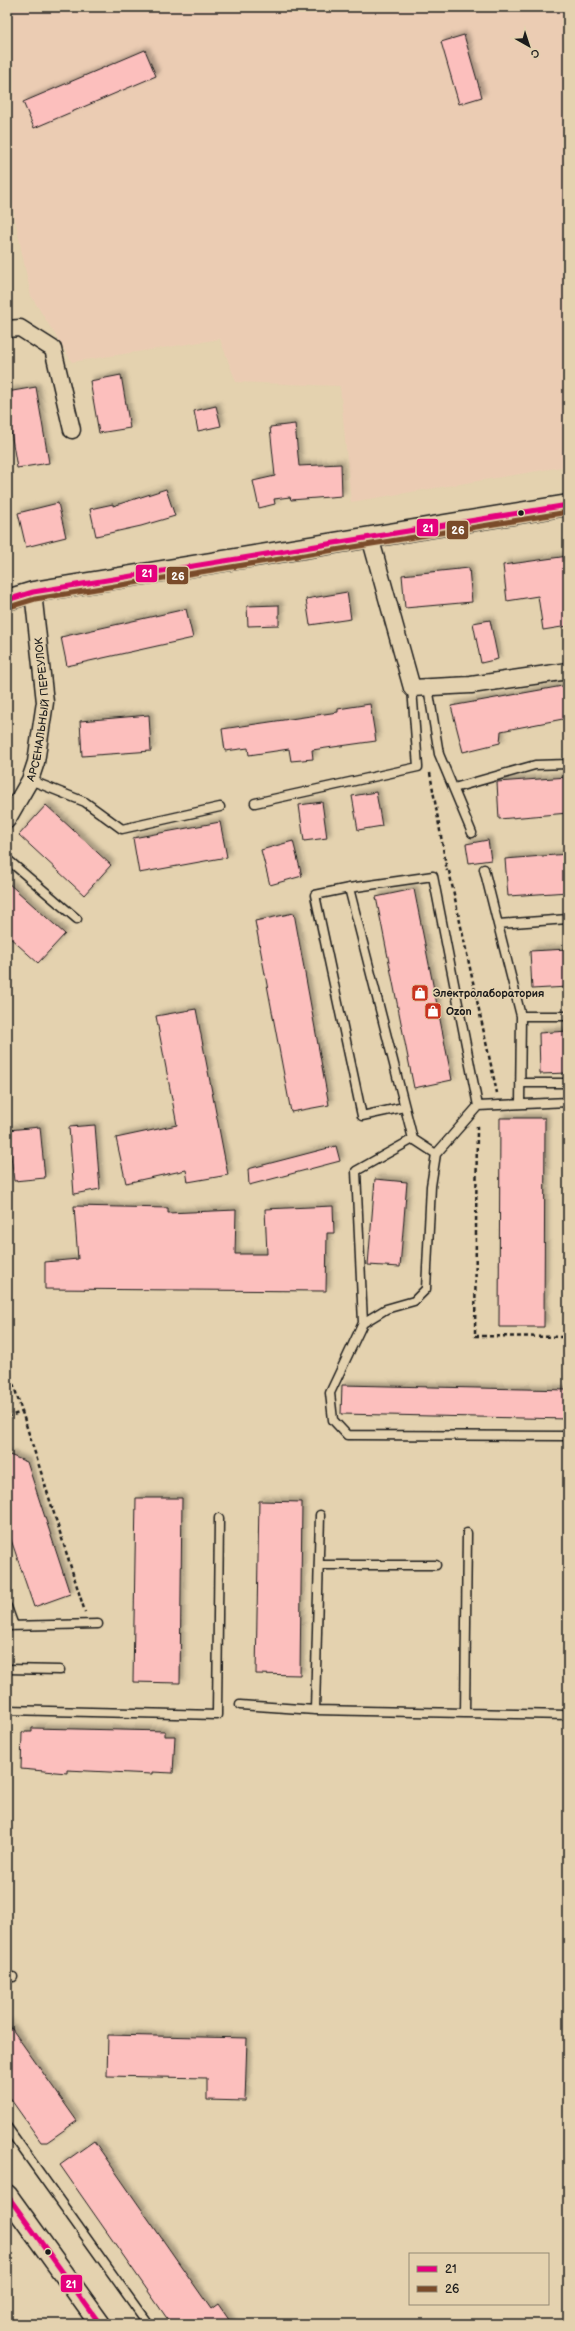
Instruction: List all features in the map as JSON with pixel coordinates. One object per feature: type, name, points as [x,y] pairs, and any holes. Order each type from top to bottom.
[{"type":"street","points":[[7,329],[20,328],[52,349],[72,430]]},
{"type":"street","points":[[7,600],[33,592],[568,505]]},
{"type":"street","points":[[370,536],[420,688],[471,685],[568,671]]},
{"type":"street","name":"АРСЕНАЛЬНЫЙ ПЕРЕУЛОК","points":[[7,820],[30,780],[36,762],[45,702],[33,592]]},
{"type":"street","points":[[7,2195],[100,2324]]},
{"type":"lane","points":[[255,803],[418,767],[420,688]]},
{"type":"lane","points":[[420,688],[439,754],[472,833]]},
{"type":"lane","points":[[454,788],[535,765],[568,764]]},
{"type":"lane","points":[[30,780],[85,802],[122,829],[220,807]]},
{"type":"lane","points":[[7,859],[77,919]]},
{"type":"lane","points":[[484,870],[521,1016],[520,1104]]},
{"type":"lane","points":[[404,1107],[362,1116],[315,895],[349,888],[433,876],[478,1106]]},
{"type":"lane","points":[[349,888],[412,1139],[436,1154]]},
{"type":"lane","points":[[498,924],[568,919]]},
{"type":"lane","points":[[521,1016],[568,1016]]},
{"type":"lane","points":[[520,1083],[568,1083]]},
{"type":"lane","points":[[363,1323],[386,1309],[414,1301],[426,1289],[431,1186],[436,1154],[478,1106],[568,1102]]},
{"type":"lane","points":[[412,1139],[356,1171],[363,1323],[330,1393],[333,1420],[347,1435],[568,1436]]},
{"type":"lane","points":[[315,1710],[320,1515]]},
{"type":"lane","points":[[7,1710],[217,1715],[219,1518]]},
{"type":"lane","points":[[465,1713],[467,1533]]},
{"type":"lane","points":[[319,1565],[436,1565]]},
{"type":"lane","points":[[7,1607],[10,1626],[98,1624]]},
{"type":"lane","points":[[7,1669],[60,1670]]},
{"type":"lane","points":[[240,1704],[315,1710],[568,1715]]},
{"type":"lane","points":[[7,2127],[148,2324]]},
{"type":"path","points":[[418,767],[428,765],[448,871],[499,1105]]},
{"type":"path","points":[[433,876],[448,871]]},
{"type":"path","points":[[478,1106],[475,1336],[568,1337]]},
{"type":"path","points":[[7,1364],[89,1624]]},
{"type":"path","points":[[7,1417],[22,1412]]},
{"type":"shaded area","points":[[7,7],[568,7],[568,466],[351,502],[340,386],[236,382],[220,339],[72,362],[31,296],[7,181]]},
{"type":"building","points":[[464,35],[482,97],[459,104],[441,42]]},
{"type":"building","points":[[145,50],[156,76],[34,128],[23,102]]},
{"type":"building","points":[[121,375],[130,428],[99,433],[90,381]]},
{"type":"building","points":[[36,387],[49,463],[17,468],[7,408],[7,392]]},
{"type":"building","points":[[216,406],[221,426],[198,431],[194,411]]},
{"type":"building","points":[[295,424],[299,466],[341,464],[342,496],[291,500],[290,497],[274,499],[275,504],[259,508],[253,481],[275,476],[270,427]]},
{"type":"building","points":[[166,489],[175,516],[141,526],[96,536],[90,509],[113,504],[113,506]]},
{"type":"building","points":[[58,503],[66,537],[26,547],[18,513]]},
{"type":"building","points":[[568,556],[568,626],[543,630],[538,596],[507,601],[503,565]]},
{"type":"building","points":[[469,568],[472,602],[405,608],[402,575]]},
{"type":"building","points":[[347,592],[351,619],[310,625],[306,599]]},
{"type":"building","points":[[279,605],[279,625],[248,626],[247,606]]},
{"type":"building","points":[[186,609],[193,638],[67,666],[61,637]]},
{"type":"building","points":[[490,620],[498,659],[481,663],[473,623]]},
{"type":"building","points":[[568,685],[568,718],[501,731],[500,743],[463,752],[451,706]]},
{"type":"building","points":[[370,704],[376,741],[312,750],[313,759],[291,761],[289,749],[249,755],[248,748],[225,751],[222,729],[338,712],[338,709]]},
{"type":"building","points":[[149,715],[151,751],[82,756],[80,721]]},
{"type":"building","points":[[568,777],[568,813],[499,819],[497,782]]},
{"type":"building","points":[[376,792],[382,826],[358,830],[352,796]]},
{"type":"building","points":[[322,802],[327,838],[304,841],[299,805]]},
{"type":"building","points":[[46,805],[111,865],[84,895],[19,835]]},
{"type":"building","points":[[220,822],[227,857],[139,873],[133,838]]},
{"type":"building","points":[[488,840],[491,860],[469,863],[466,844]]},
{"type":"building","points":[[293,841],[302,876],[270,885],[261,850]]},
{"type":"building","points":[[568,854],[568,892],[508,896],[505,859]]},
{"type":"building","points":[[7,882],[65,934],[38,963],[7,935]]},
{"type":"building","points":[[414,889],[452,1080],[414,1088],[376,897]]},
{"type":"building","points":[[294,913],[329,1105],[291,1112],[255,921]]},
{"type":"building","points":[[568,949],[568,987],[532,989],[530,951]]},
{"type":"building","points":[[196,1009],[228,1175],[188,1182],[186,1170],[126,1183],[116,1138],[177,1125],[156,1016]]},
{"type":"building","points":[[568,1031],[568,1073],[540,1074],[539,1033]]},
{"type":"building","points":[[500,1118],[545,1118],[544,1327],[499,1327]]},
{"type":"building","points":[[95,1125],[100,1189],[74,1194],[69,1127]]},
{"type":"building","points":[[40,1127],[45,1178],[14,1181],[8,1130]]},
{"type":"building","points":[[336,1146],[340,1161],[249,1185],[248,1169]]},
{"type":"building","points":[[375,1179],[407,1182],[400,1267],[368,1265]]},
{"type":"building","points":[[74,1206],[168,1208],[168,1213],[236,1210],[235,1254],[267,1254],[265,1209],[333,1206],[334,1233],[327,1233],[326,1291],[45,1289],[45,1262],[78,1259]]},
{"type":"building","points":[[342,1385],[568,1390],[568,1419],[341,1414]]},
{"type":"building","points":[[7,1454],[27,1462],[70,1594],[34,1607],[7,1528]]},
{"type":"building","points":[[136,1498],[182,1498],[180,1683],[133,1682]]},
{"type":"building","points":[[259,1501],[302,1502],[300,1675],[256,1674]]},
{"type":"building","points":[[32,1728],[165,1731],[165,1736],[175,1736],[173,1773],[152,1772],[152,1774],[67,1770],[67,1773],[21,1769],[22,1732],[32,1732]]},
{"type":"building","points":[[7,2022],[77,2121],[47,2142],[41,2142],[7,2094]]},
{"type":"building","points":[[108,2035],[247,2038],[245,2101],[207,2100],[207,2078],[107,2076]]},
{"type":"building","points":[[94,2141],[211,2309],[218,2304],[232,2324],[171,2324],[60,2165]]},
{"type":"transit line","name":"21","points":[[7,600],[33,592],[568,505]]},
{"type":"transit line","name":"26","points":[[9,607],[35,599],[568,512]]},
{"type":"transit line","name":"21","points":[[7,2195],[100,2324]]},
{"type":"place","name":"Электролаборатория","points":[[420,993]]},
{"type":"place","name":"Ozon","points":[[433,1011]]}]
